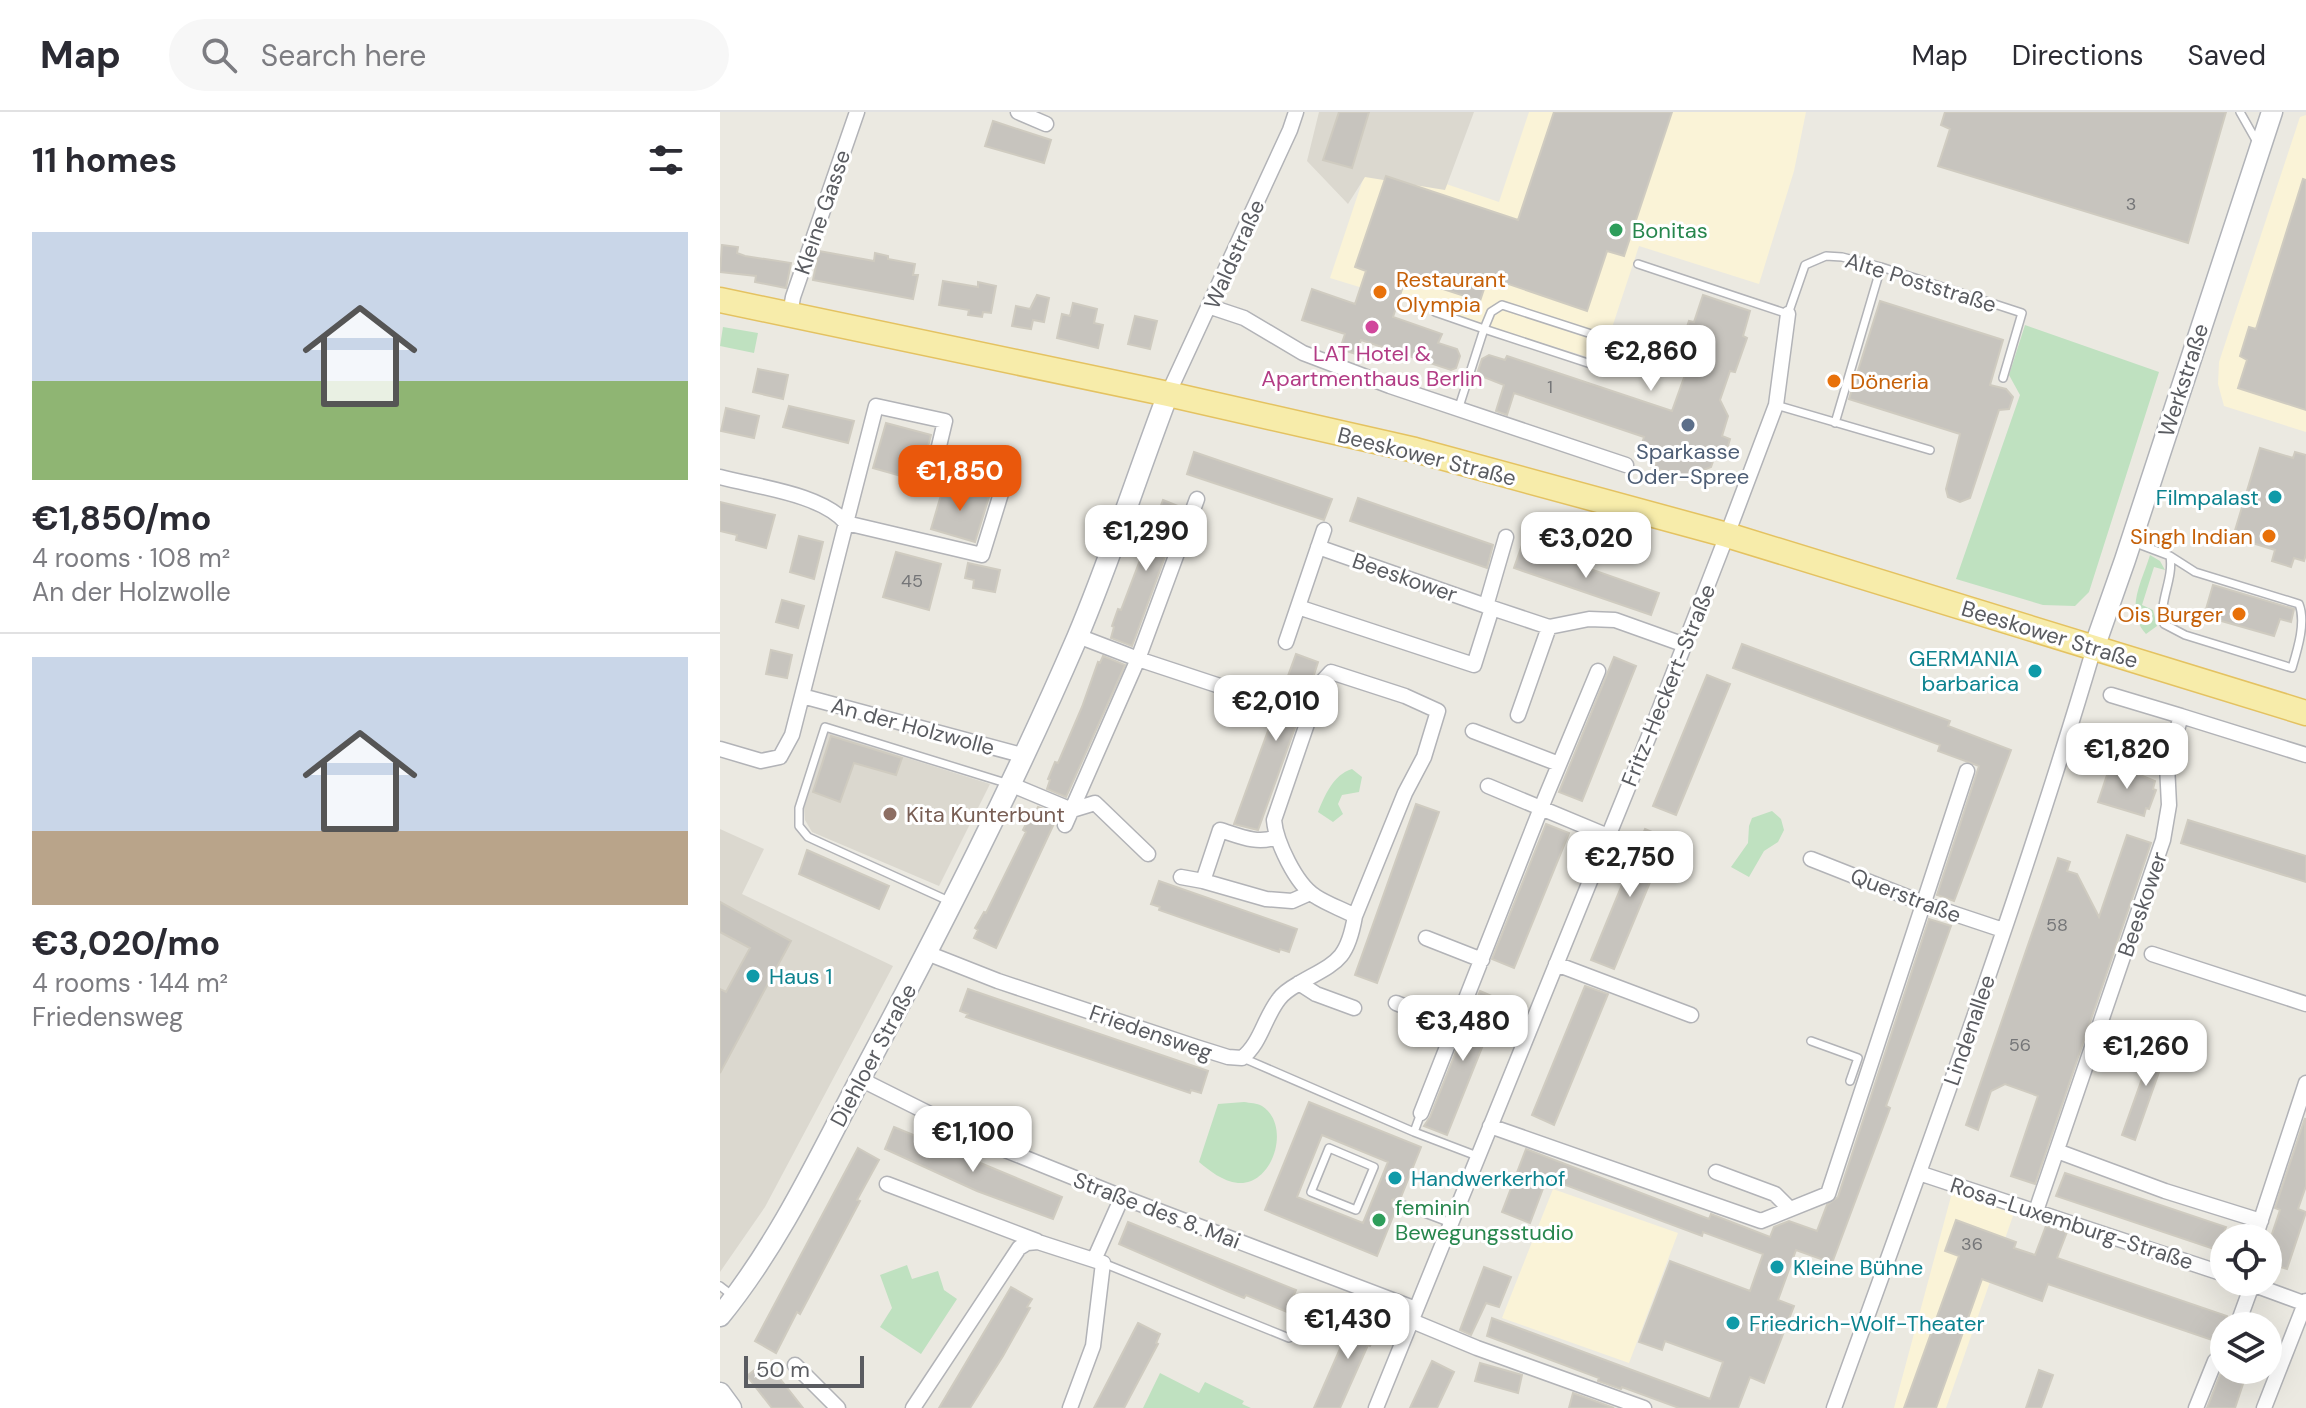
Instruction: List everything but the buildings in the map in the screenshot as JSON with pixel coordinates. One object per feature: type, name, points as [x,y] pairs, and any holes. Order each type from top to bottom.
[{"type":"main road","name":"Beeskower Straße","points":[[720,300],[1168,394],[1415,450],[1727,535],[2306,713]]},
{"type":"street","name":"Kleine Gasse","points":[[790,314],[857,112]]},
{"type":"street","points":[[1018,112],[1046,124]]},
{"type":"street","name":"Waldstraße","points":[[1168,394],[1211,307],[1296,112]]},
{"type":"street","name":"Werkstraße","points":[[2094,648],[2272,112]]},
{"type":"street","points":[[1211,307],[1244,318],[1303,353],[1458,410],[1626,465]]},
{"type":"street","name":"Alte Poststraße","points":[[1727,535],[1776,405],[1788,314]]},
{"type":"street","name":"Diehloer Straße","points":[[720,1316],[728,1292],[750,1278],[800,1193],[1012,785],[1078,636],[1168,394]]},
{"type":"street","name":"An der Holzwolle","points":[[720,477],[813,501],[836,511],[846,523],[982,555],[1003,487],[988,477],[935,463],[945,421],[876,406],[846,523],[792,735],[780,757],[761,761],[720,749]]},
{"type":"street","points":[[1065,825],[1138,659],[1197,499]]},
{"type":"street","points":[[1286,642],[1324,530]]},
{"type":"street","name":"Fritz-Heckert-Straße","points":[[1376,1408],[1727,535]]},
{"type":"street","points":[[1298,607],[1474,665],[1506,537]]},
{"type":"street","name":"Beeskower","points":[[1318,547],[1489,607]]},
{"type":"street","points":[[1489,607],[1549,627],[1589,619],[1615,620],[1685,645]]},
{"type":"street","points":[[1518,715],[1549,627]]},
{"type":"street","points":[[1078,636],[1238,692]]},
{"type":"street","name":"Lindenallee","points":[[1834,1408],[2003,930],[2063,753],[2094,648]]},
{"type":"street","points":[[1421,1113],[1598,671]]},
{"type":"street","name":"Friedensweg","points":[[927,953],[998,981],[1228,1057],[1242,1058],[1256,1042],[1282,995],[1334,964],[1345,953],[1352,937],[1355,916],[1405,793],[1424,757],[1438,711],[1339,673],[1325,675],[1274,820],[1276,837]]},
{"type":"street","points":[[2111,695],[2306,755]]},
{"type":"street","name":"An der Holzwolle","points":[[802,696],[1025,756]]},
{"type":"street","name":"Beeskower","points":[[2036,1211],[2163,840],[2169,805],[2167,765],[2181,716]]},
{"type":"street","points":[[1473,731],[1559,764]]},
{"type":"street","points":[[2096,741],[2167,765]]},
{"type":"street","points":[[1490,1126],[1761,1221],[1828,1194],[1967,771]]},
{"type":"street","points":[[1012,785],[1072,810],[1095,803],[1148,854]]},
{"type":"street","points":[[1488,786],[1608,836]]},
{"type":"street","points":[[1203,881],[1220,830],[1250,839],[1269,840],[1276,837],[1310,893],[1355,916]]},
{"type":"street","name":"Querstraße","points":[[1811,859],[1925,904],[2003,930]]},
{"type":"street","points":[[1181,877],[1266,899],[1292,901],[1310,893]]},
{"type":"street","points":[[1426,938],[1482,960]]},
{"type":"street","points":[[2152,954],[2306,1004]]},
{"type":"street","points":[[1556,964],[1691,1015]]},
{"type":"street","points":[[1299,983],[1316,994],[1354,1008]]},
{"type":"street","points":[[1396,1003],[1456,1027]]},
{"type":"street","name":"Straße des 8. Mai","points":[[860,1079],[988,1143],[1414,1315],[1477,1348],[1644,1408]]},
{"type":"street","points":[[2260,1224],[2306,1083]]},
{"type":"street","points":[[2057,1151],[2165,1191],[2261,1221]]},
{"type":"street","points":[[1716,1172],[1775,1194],[1790,1209]]},
{"type":"street","name":"Rosa-Luxemburg-Straße","points":[[1919,1173],[2210,1269]]},
{"type":"street","points":[[887,1184],[1038,1242],[1098,1261]]},
{"type":"street","points":[[1070,1408],[1093,1346],[1098,1261],[1122,1197]]},
{"type":"street","points":[[913,1408],[1019,1248],[1038,1242]]},
{"type":"street","points":[[2282,1295],[2306,1303],[2282,1350]]},
{"type":"street","points":[[795,1365],[838,1408]]},
{"type":"street","points":[[2196,1408],[2210,1373]]},
{"type":"street","points":[[2264,1408],[2270,1384]]},
{"type":"street","points":[[720,1393],[731,1408]]},
{"type":"lane","points":[[2240,112],[2260,148]]},
{"type":"lane","name":"Alte Poststraße","points":[[1788,314],[1805,265],[1815,259],[1842,257],[1881,267],[2022,313],[2003,378]]},
{"type":"lane","points":[[1638,264],[1788,314]]},
{"type":"lane","points":[[1835,423],[1881,267]]},
{"type":"lane","points":[[1458,410],[1491,312],[1502,305],[1613,341]]},
{"type":"lane","points":[[1435,312],[1603,368]]},
{"type":"lane","points":[[1776,405],[1930,450]]},
{"type":"lane","points":[[2131,541],[2170,556],[2195,572],[2299,604],[2305,612],[2305,624],[2292,668],[2185,635],[2164,624],[2161,612],[2172,568],[2170,556]]},
{"type":"lane","points":[[953,903],[808,837],[799,826],[799,808],[825,727],[1012,785]]},
{"type":"lane","points":[[1811,1041],[1858,1058],[1850,1081]]},
{"type":"lane","points":[[1242,1058],[1477,1156]]},
{"type":"lane","points":[[1414,1132],[1421,1113]]},
{"type":"lane","points":[[1329,1148],[1374,1167],[1364,1190],[1356,1210],[1311,1192],[1329,1148]]},
{"type":"lane","points":[[1364,1190],[1375,1194]]},
{"type":"lane","points":[[1398,1203],[1451,1223]]},
{"type":"lane","points":[[1098,1261],[1289,1338]]},
{"type":"shaded area","points":[[1319,112],[1474,112],[1445,190],[1365,177],[1348,204],[1307,161]]},
{"type":"shaded area","points":[[1529,112],[1806,112],[1794,171],[1759,284],[1639,246],[1601,361],[1330,278],[1370,158],[1499,202]]},
{"type":"shaded area","points":[[2306,115],[2306,432],[2224,406],[2218,384],[2219,362],[2300,117]]},
{"type":"shaded area","name":"Kita Kunterbunt","points":[[828,733],[990,784],[939,886],[812,832],[805,820],[804,808]]},
{"type":"shaded area","points":[[720,829],[764,849],[742,894],[893,966],[765,1207],[720,1272]]},
{"type":"shaded area","points":[[1553,1189],[1678,1233],[1629,1363],[1502,1318]]},
{"type":"shaded area","points":[[1953,1189],[2014,1213],[1946,1408],[1894,1408]]},
{"type":"green space","points":[[2025,325],[2159,372],[2089,592],[2075,606],[2043,605],[1956,579],[2020,395],[2009,375]]},
{"type":"green space","points":[[723,327],[758,333],[754,353],[720,346]]},
{"type":"green space","points":[[2150,555],[2160,561],[2165,570],[2154,567],[2142,605],[2153,610],[2157,626],[2146,634],[2135,606]]},
{"type":"green space","points":[[1352,769],[1362,777],[1359,792],[1342,795],[1338,804],[1343,814],[1333,822],[1318,812],[1335,781]]},
{"type":"green space","points":[[1772,811],[1781,819],[1784,830],[1778,842],[1764,851],[1749,877],[1731,867],[1748,843],[1752,818]]},
{"type":"green space","points":[[1244,1102],[1260,1105],[1271,1115],[1277,1140],[1269,1165],[1261,1175],[1238,1183],[1222,1178],[1199,1162],[1218,1104]]},
{"type":"green space","points":[[907,1265],[912,1279],[938,1271],[944,1290],[957,1299],[921,1354],[880,1327],[892,1308],[880,1275]]},
{"type":"green space","points":[[1160,1373],[1199,1393],[1205,1382],[1244,1401],[1242,1404],[1251,1408],[1143,1408]]},
{"type":"place","name":"Bonitas","points":[[1616,230]]},
{"type":"place","name":"Restaurant Olympia","points":[[1380,292]]},
{"type":"place","name":"LAT Hotel & Apartmenthaus Berlin","points":[[1372,327]]},
{"type":"place","name":"Döneria","points":[[1834,381]]},
{"type":"place","name":"Sparkasse Oder-Spree","points":[[1688,425]]},
{"type":"place","name":"Filmpalast","points":[[2275,497]]},
{"type":"place","name":"Singh Indian","points":[[2269,536]]},
{"type":"place","name":"Ois Burger","points":[[2239,614]]},
{"type":"place","name":"GERMANIA barbarica","points":[[2035,671]]},
{"type":"place","name":"Kita Kunterbunt","points":[[890,814]]},
{"type":"place","name":"Haus 1","points":[[753,976]]},
{"type":"place","name":"Handwerkerhof","points":[[1395,1178]]},
{"type":"place","name":"feminin Bewegungsstudio","points":[[1379,1220]]},
{"type":"place","name":"Kleine Bühne","points":[[1777,1267]]},
{"type":"place","name":"Friedrich-Wolf-Theater","points":[[1733,1323]]}]
